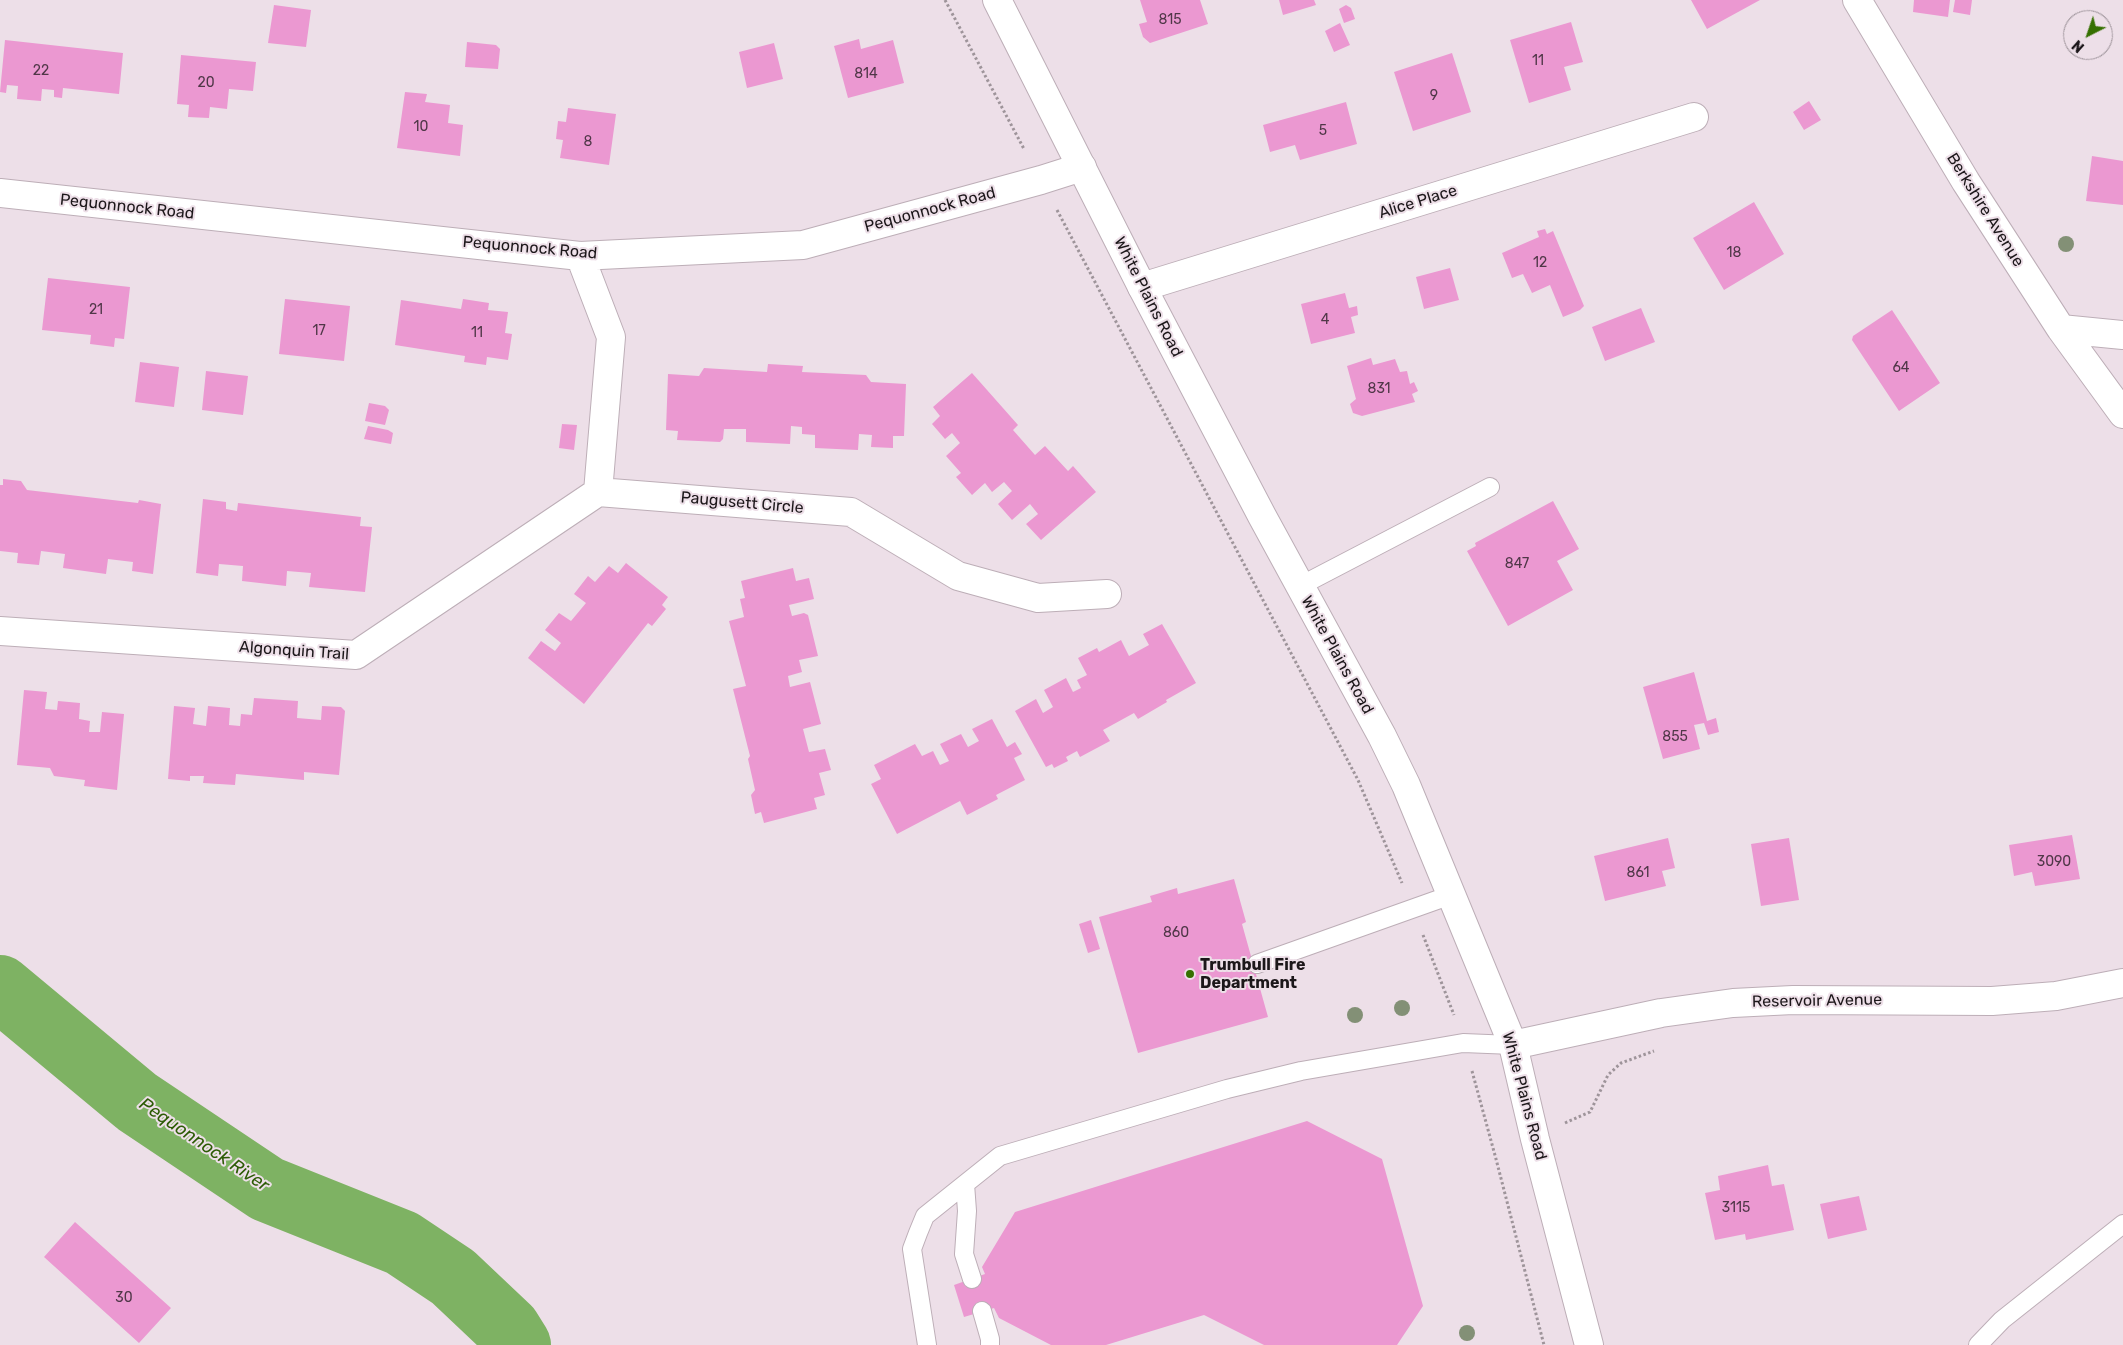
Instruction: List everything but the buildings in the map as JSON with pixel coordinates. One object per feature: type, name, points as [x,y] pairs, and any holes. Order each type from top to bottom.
[{"type":"street","name":"White Plains Road","points":[[997,0],[1142,288],[1382,736],[1406,785],[1513,1045],[1535,1139],[1589,1345]]},
{"type":"street","name":"Berkshire Avenue","points":[[1857,0],[1966,182],[2061,329],[2123,414]]},
{"type":"street","name":"Alice Place","points":[[1142,288],[1694,117]]},
{"type":"street","name":"Pequonnock Road","points":[[0,193],[580,256],[803,245],[1082,167]]},
{"type":"street","points":[[580,256],[611,336],[598,492]]},
{"type":"street","points":[[2061,329],[2123,335]]},
{"type":"street","name":"Paugusett Circle","points":[[598,492],[851,512],[958,576],[1038,598],[1107,594]]},
{"type":"street","name":"Algonquin Trail","points":[[0,631],[356,655],[598,492]]},
{"type":"street","name":"Reservoir Avenue","points":[[1513,1045],[1661,1013],[1733,1003],[1793,1000],[1992,1001],[2056,996],[2123,983]]},
{"type":"lane","points":[[1300,586],[1490,487]]},
{"type":"lane","points":[[1257,964],[1451,895]]},
{"type":"lane","points":[[927,1345],[912,1249],[925,1216],[1000,1156],[1227,1089],[1301,1071],[1464,1043],[1513,1045]]},
{"type":"lane","points":[[965,1184],[967,1211],[964,1254],[972,1279]]},
{"type":"lane","points":[[1978,1345],[2002,1320],[2123,1224]]},
{"type":"lane","points":[[982,1311],[990,1345]]},
{"type":"path","points":[[945,0],[1358,780],[1434,960],[1464,1043],[1544,1345]]},
{"type":"path","points":[[1585,1113],[1590,1112],[1604,1082],[1614,1069],[1629,1059],[1656,1050]]},
{"type":"path","points":[[1496,1159],[1501,1157]]},
{"type":"waterway","name":"Pequonnock River","points":[[0,988],[137,1102],[267,1189],[402,1243],[453,1277],[508,1329],[518,1345]]},
{"type":"place","name":"Trumbull Fire Department","points":[[1190,974]]}]
